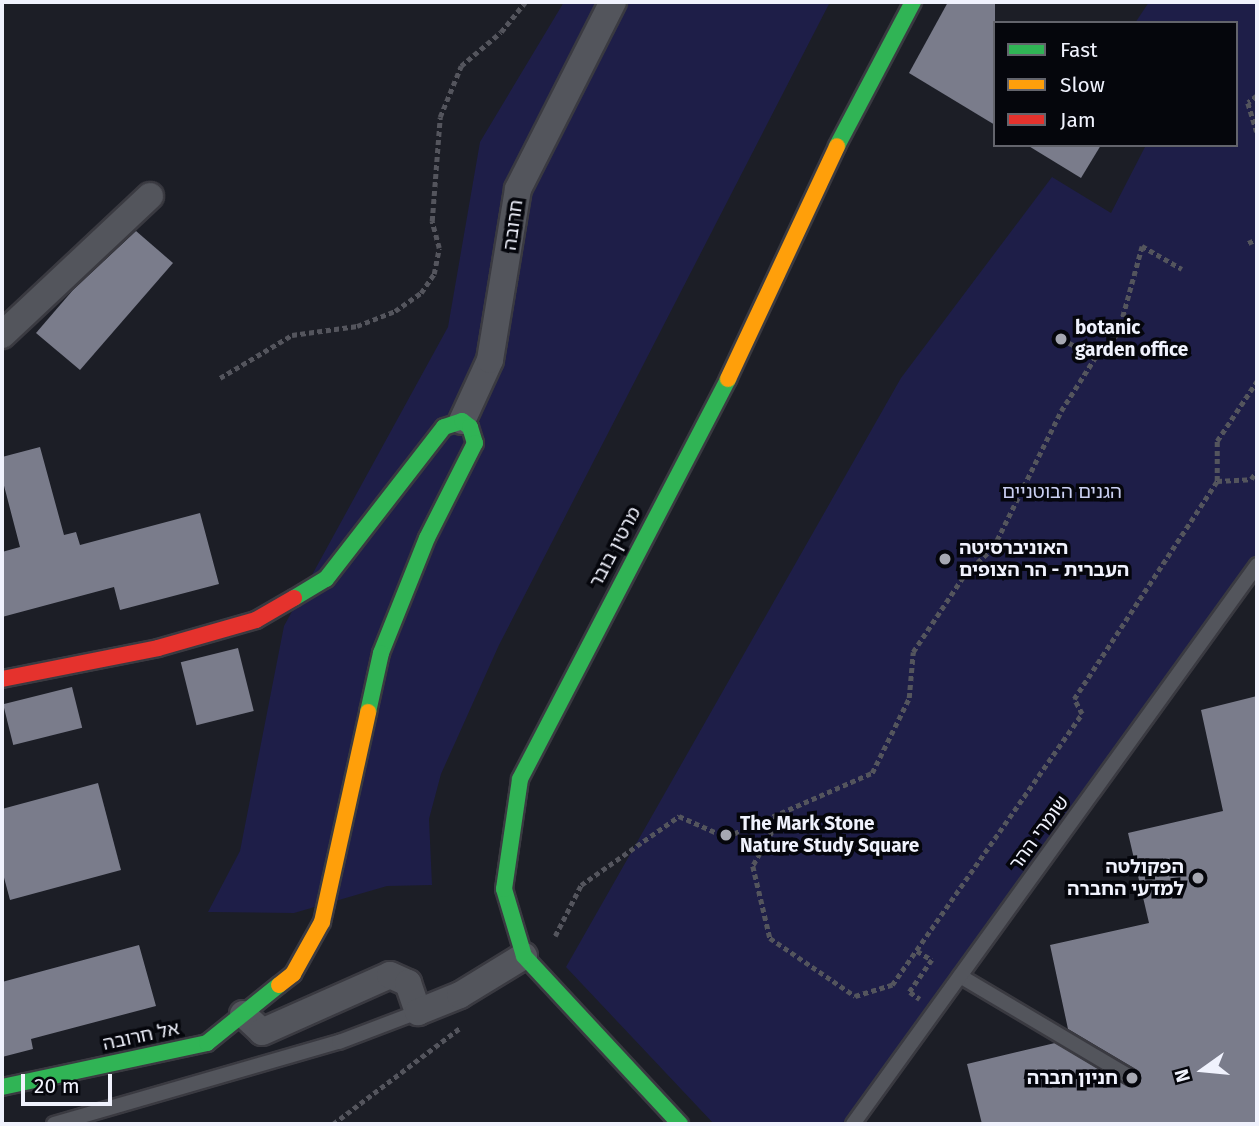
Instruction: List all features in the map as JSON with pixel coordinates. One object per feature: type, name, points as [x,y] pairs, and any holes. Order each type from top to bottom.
[{"type":"street","name":"חרובה","points":[[462,421],[490,360],[518,188],[613,2]]},
{"type":"street","name":"מרטין בובר","points":[[680,1124],[656,1094],[524,956],[510,922],[504,889],[520,779],[735,365],[822,174],[913,2]]},
{"type":"street","points":[[2,335],[150,196]]},
{"type":"street","points":[[2,678],[158,648],[256,620],[326,579],[444,427],[462,421],[470,427],[475,443],[427,538],[381,653],[322,922],[293,974],[243,1014],[262,1032],[390,975],[408,983],[418,1012],[460,995],[524,956]]},
{"type":"street","name":"אל חרובה","points":[[2,1087],[207,1043],[243,1014]]},
{"type":"street","name":"מרטין בובר","points":[[656,1094],[691,1124]]},
{"type":"lane","name":"שומרי ההר","points":[[853,1124],[1257,565]]},
{"type":"lane","points":[[960,975],[1132,1078]]},
{"type":"lane","points":[[54,1124],[339,1042],[418,1012]]},
{"type":"path","points":[[220,377],[292,335],[357,326],[395,311],[421,293],[434,274],[439,248],[432,221],[440,117],[461,66],[501,32],[524,2]]},
{"type":"path","points":[[1257,96],[1248,103],[1257,132]]},
{"type":"path","points":[[1248,243],[1257,239]]},
{"type":"path","points":[[726,837],[781,816],[872,773],[909,698],[914,652],[965,574],[993,548],[1061,411],[1096,356],[1118,332],[1142,246],[1182,269]]},
{"type":"path","points":[[1061,339],[1096,356]]},
{"type":"path","points":[[781,816],[753,866],[770,937],[855,996],[892,985],[1082,714],[1074,699],[1216,481],[1217,441],[1257,381]]},
{"type":"path","points":[[1216,481],[1251,479],[1257,471]]},
{"type":"path","points":[[910,992],[932,960],[917,951]]},
{"type":"green space","points":[[564,2],[830,2],[499,645],[441,774],[429,819],[432,885],[387,886],[294,913],[208,912],[240,851],[284,626],[448,327],[480,142]]},
{"type":"green space","name":"הגנים הבוטניים","points":[[1149,2],[1257,2],[1257,557],[842,1124],[714,1124],[566,967],[901,378],[1052,177],[1111,213],[1145,147],[1238,147],[1238,21],[1136,21]]},
{"type":"building","points":[[948,2],[995,2],[993,124],[909,73]]},
{"type":"building","points":[[1030,147],[1100,147],[1081,178]]},
{"type":"building","points":[[136,231],[173,263],[80,370],[36,333],[73,290]]},
{"type":"building","points":[[40,447],[64,535],[76,532],[80,545],[200,513],[219,584],[120,610],[114,587],[2,617],[2,552],[20,547],[2,478],[2,457]]},
{"type":"building","points":[[238,648],[254,711],[196,725],[181,662]]},
{"type":"building","points":[[72,687],[82,728],[13,745],[3,704]]},
{"type":"building","name":"הפקולטה למדעי החברה","points":[[1257,696],[1257,1124],[982,1124],[967,1064],[1055,1043],[1127,1086],[1140,1083],[1137,1070],[1068,1029],[1050,945],[1149,923],[1128,833],[1223,811],[1201,710]]},
{"type":"building","points":[[98,783],[121,870],[10,900],[2,870],[2,809]]},
{"type":"building","points":[[139,945],[156,1006],[31,1039],[33,1049],[2,1057],[2,982]]},
{"type":"traffic: fast","points":[[837,146],[913,2]]},
{"type":"traffic: fast","points":[[680,1124],[524,956],[504,889],[520,779],[728,379]]},
{"type":"traffic: fast","points":[[294,598],[326,579],[444,427],[462,421],[470,427],[475,443],[427,538],[381,653],[368,712]]},
{"type":"traffic: fast","points":[[2,1087],[207,1043],[279,985]]},
{"type":"traffic: slow","points":[[728,379],[837,146]]},
{"type":"traffic: slow","points":[[279,985],[293,974],[322,922],[368,712]]},
{"type":"traffic: jam","points":[[2,679],[158,648],[256,620],[294,598]]},
{"type":"place","name":"botanic garden office","points":[[1061,339]]},
{"type":"place","name":"האוניברסיטה העברית - הר הצופים","points":[[945,559]]},
{"type":"place","name":"The Mark Stone Nature Study Square","points":[[726,835]]},
{"type":"place","name":"הפקולטה למדעי החברה","points":[[1198,878]]},
{"type":"place","name":"חניון חברה","points":[[1132,1078]]}]
